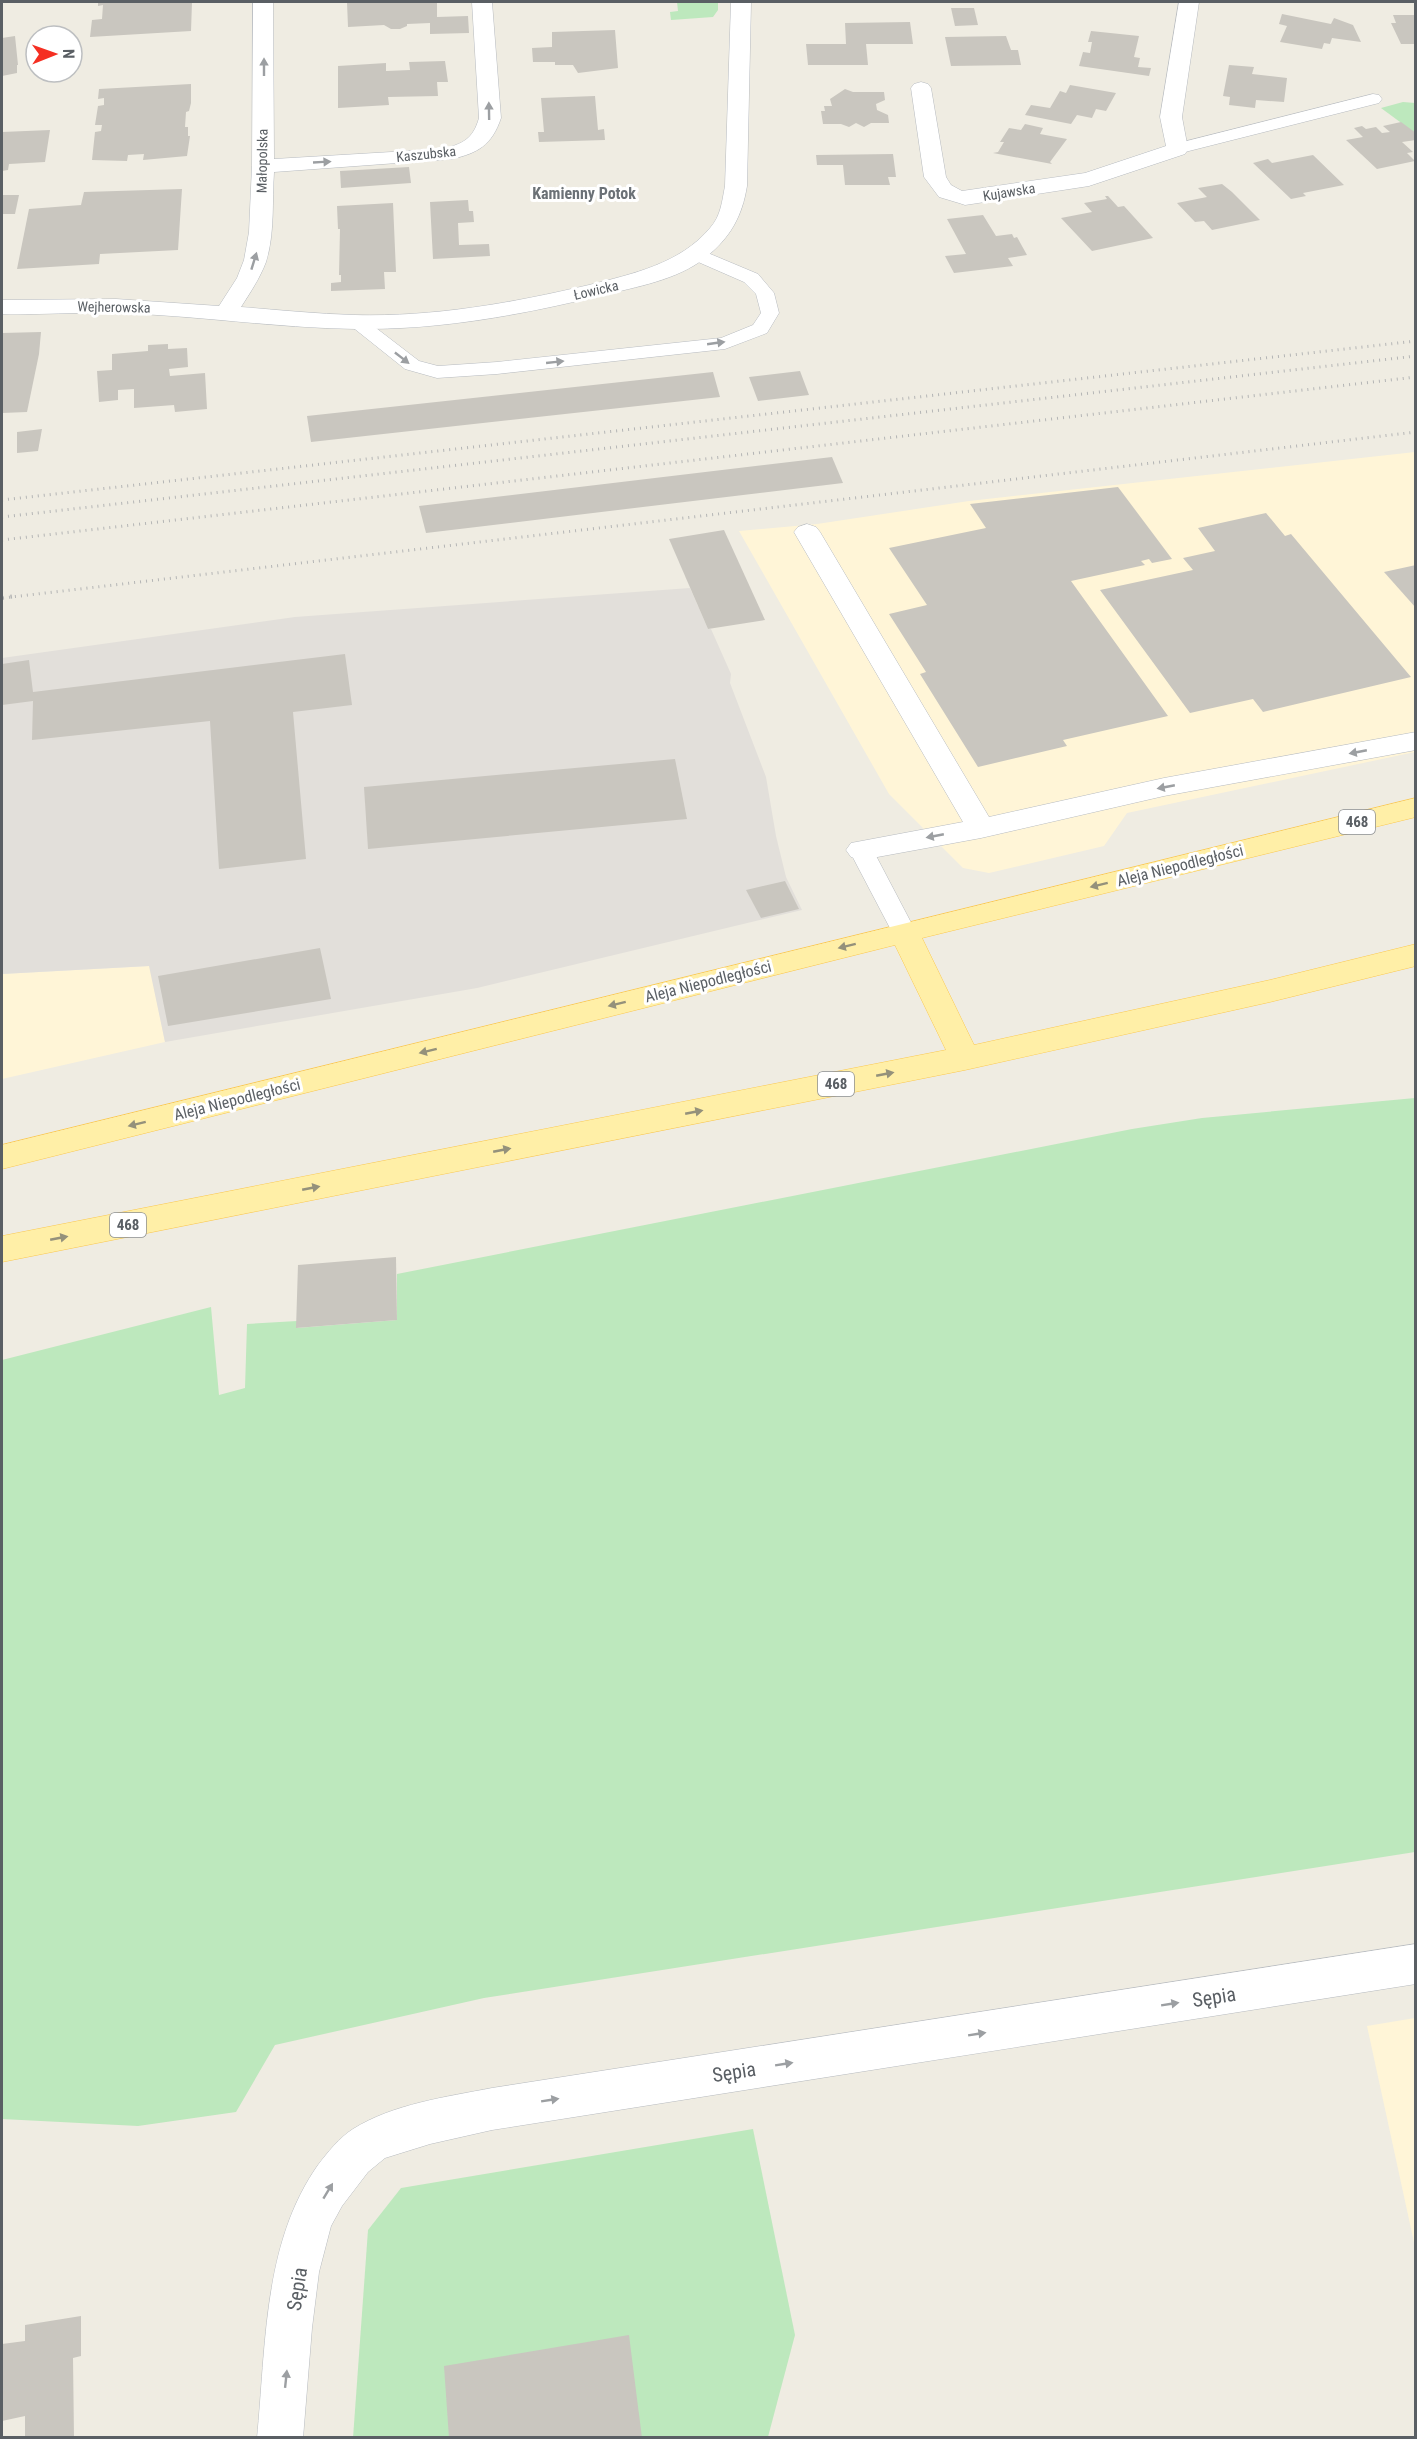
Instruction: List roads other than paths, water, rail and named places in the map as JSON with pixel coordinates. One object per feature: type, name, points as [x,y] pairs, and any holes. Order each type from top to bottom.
[{"type":"main road","name":"Aleja Niepodległości","points":[[2,1157],[903,932],[1416,807]]},
{"type":"main road","points":[[903,932],[966,1058]]},
{"type":"main road","name":"468","points":[[2,1249],[966,1058],[1258,994],[1416,955]]},
{"type":"street","name":"Małopolska","points":[[226,313],[248,278],[255,260],[260,232],[263,166],[262,2]]},
{"type":"street","name":"Kaszubska","points":[[263,166],[442,155],[470,149],[485,136],[490,118],[482,2]]},
{"type":"street","name":"Łowicka","points":[[226,313],[356,322],[459,317],[528,306],[636,280],[669,269],[696,254],[720,231],[732,210],[736,186],[741,2]]},
{"type":"street","points":[[1177,149],[1171,117],[1189,2]]},
{"type":"street","name":"Kujawska","points":[[921,88],[935,177],[942,190],[952,196],[965,198],[1089,179],[1177,149]]},
{"type":"street","name":"Wejherowska","points":[[2,307],[116,306],[226,313]]},
{"type":"street","points":[[807,532],[981,828]]},
{"type":"street","points":[[861,850],[981,828],[1164,787],[1251,773],[1416,741]]},
{"type":"street","name":"Sępia","points":[[280,2438],[296,2282],[310,2221],[341,2169],[368,2144],[413,2126],[492,2109],[1416,1964]]},
{"type":"lane","name":"Kujawska","points":[[1177,149],[1373,99]]},
{"type":"lane","points":[[356,322],[412,365],[437,372],[497,368],[725,343],[760,329],[770,313],[765,293],[751,278],[696,254]]},
{"type":"lane","points":[[861,850],[903,932]]},
{"type":"railway","points":[[2,500],[1416,341]]},
{"type":"railway","points":[[2,517],[1416,356]]},
{"type":"railway","points":[[2,540],[1416,377]]},
{"type":"railway","points":[[3,598],[1416,432]]},
{"type":"railway","points":[[2,598],[16,596]]},
{"type":"district","name":"Kamienny Potok","points":[[584,193]]}]
